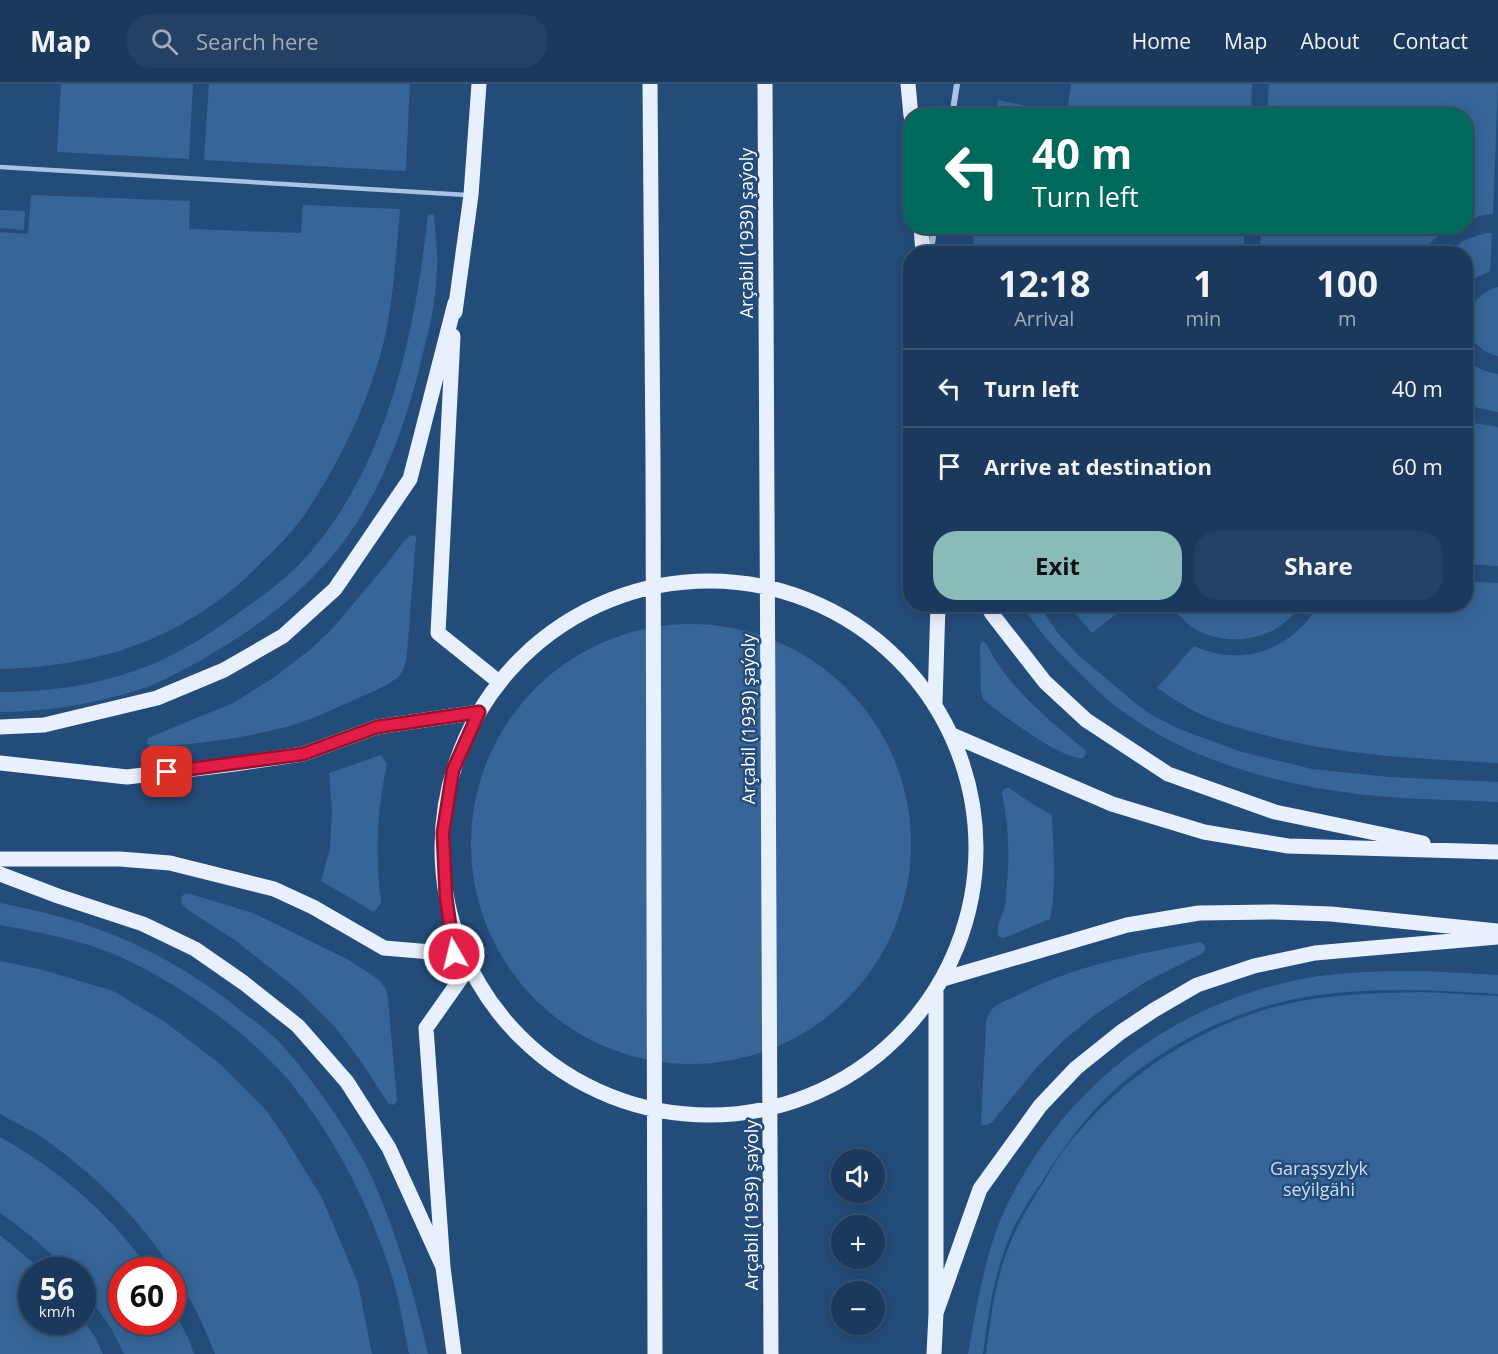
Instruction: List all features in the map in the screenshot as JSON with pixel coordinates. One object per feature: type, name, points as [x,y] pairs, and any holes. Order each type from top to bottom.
[{"type":"main road","points":[[479,84],[471,195],[455,303],[438,633],[499,681]]},
{"type":"main road","points":[[650,84],[655,1354]]},
{"type":"main road","name":"Arçabil (1939) şaýoly","points":[[765,84],[771,1354]]},
{"type":"main road","points":[[908,84],[910,108]]},
{"type":"main road","points":[[0,727],[44,725],[157,698],[224,670],[283,636],[335,589],[410,479],[455,303]]},
{"type":"main road","points":[[723,580],[785,590],[844,615],[894,654],[935,703],[952,735],[974,808],[975,885],[939,986],[893,1044],[840,1083],[778,1107],[713,1117],[647,1109],[585,1086],[531,1048],[464,974],[454,954],[446,897],[443,833],[453,770],[479,712],[499,681],[544,636],[599,604],[659,584],[723,580]]},
{"type":"main road","points":[[935,703],[938,612]]},
{"type":"main road","points":[[991,612],[1045,682],[1086,720],[1168,774],[1275,812],[1461,851]]},
{"type":"main road","points":[[0,763],[127,777],[303,754],[377,727],[479,712]]},
{"type":"main road","points":[[952,735],[1113,804],[1204,832],[1288,846],[1498,852]]},
{"type":"main road","points":[[0,859],[120,859],[170,863],[274,889],[313,907],[384,948],[454,954]]},
{"type":"main road","points":[[0,874],[143,924],[195,950],[244,983],[298,1026],[347,1082],[389,1148],[443,1267]]},
{"type":"main road","points":[[939,986],[1127,925],[1199,913],[1331,914],[1498,931]]},
{"type":"main road","points":[[936,1313],[980,1189],[1040,1106],[1076,1068],[1121,1032],[1197,986],[1254,966],[1315,953],[1498,937]]},
{"type":"main road","points":[[454,1354],[443,1267],[426,1028],[464,974]]},
{"type":"main road","points":[[934,1354],[939,986]]},
{"type":"street","points":[[953,108],[957,84]]},
{"type":"lane","points":[[0,167],[471,195]]},
{"type":"green space","points":[[61,84],[193,84],[189,159],[57,152]]},
{"type":"green space","points":[[209,84],[410,84],[406,171],[204,160]]},
{"type":"green space","points":[[1071,84],[1252,84],[1251,108],[1068,108]]},
{"type":"green space","points":[[1269,84],[1498,84],[1493,214],[1473,219],[1473,108],[1267,108]]},
{"type":"green space","points":[[998,100],[1037,108],[996,108]]},
{"type":"green space","points":[[31,195],[190,201],[189,229],[301,233],[303,205],[400,209],[389,315],[372,382],[358,418],[332,470],[309,509],[293,530],[225,596],[169,631],[102,656],[61,664],[0,669],[0,232],[28,234]]},
{"type":"green space","points":[[0,210],[25,211],[24,230],[0,228]]},
{"type":"green space","points":[[428,214],[434,215],[436,280],[430,326],[415,386],[391,457],[369,502],[342,544],[327,562],[293,596],[236,639],[196,663],[145,688],[87,703],[52,709],[0,712],[0,692],[34,691],[85,684],[134,671],[184,649],[263,595],[294,569],[313,549],[339,513],[361,475],[380,434],[406,346],[416,302]]},
{"type":"green space","points":[[1492,233],[1490,271],[1473,279],[1473,246],[1456,246],[1465,240]]},
{"type":"green space","points":[[973,234],[1244,234],[1244,246],[974,246]]},
{"type":"green space","points":[[1261,234],[1442,234],[1427,246],[1260,246]]},
{"type":"green space","points":[[1498,287],[1498,356],[1485,351],[1473,338],[1473,306],[1485,292]]},
{"type":"green space","points":[[1473,364],[1482,370],[1498,374],[1498,412],[1473,406]]},
{"type":"green space","points":[[1473,422],[1498,427],[1498,566],[1473,564]]},
{"type":"green space","points":[[414,535],[416,537],[407,653],[403,670],[397,678],[308,720],[288,726],[247,736],[150,747],[147,743],[148,738],[233,703],[273,678],[311,649],[332,629],[404,541]]},
{"type":"green space","points":[[1473,581],[1498,583],[1498,763],[1350,752],[1291,741],[1209,718],[1157,688],[1194,646],[1212,652],[1247,655],[1280,644],[1307,621],[1313,612],[1473,612]]},
{"type":"green space","points":[[1027,612],[1044,612],[1057,632],[1078,655],[1150,714],[1179,729],[1242,752],[1312,769],[1389,777],[1498,782],[1498,802],[1402,798],[1316,788],[1244,770],[1209,758],[1176,744],[1144,726],[1111,703],[1072,666]]},
{"type":"green space","points":[[1074,612],[1119,612],[1092,633]]},
{"type":"green space","points":[[1177,612],[1295,612],[1280,626],[1267,633],[1239,639],[1210,636],[1186,622]]},
{"type":"green space","points":[[691,624],[734,628],[775,641],[813,661],[846,689],[874,722],[894,760],[907,801],[911,844],[907,887],[894,928],[874,966],[846,999],[813,1027],[775,1047],[734,1060],[691,1064],[648,1060],[607,1047],[569,1027],[536,999],[508,966],[488,928],[475,887],[471,844],[475,801],[488,760],[508,722],[536,689],[569,661],[607,641],[648,628]]},
{"type":"green space","points":[[983,642],[986,643],[1005,674],[1017,688],[1085,750],[1086,754],[1083,758],[1074,757],[1047,744],[983,699],[980,649]]},
{"type":"green space","points":[[381,755],[387,764],[378,833],[381,903],[374,912],[321,881],[330,849],[332,810],[329,773]]},
{"type":"green space","points":[[1006,788],[1052,815],[1054,880],[1050,919],[1004,938],[999,937],[998,929],[1005,906],[1008,871],[1008,838],[1002,793]]},
{"type":"green space","points":[[184,894],[253,913],[347,959],[378,979],[386,989],[388,999],[397,1101],[395,1104],[388,1103],[335,1027],[298,990],[235,940],[188,910],[182,904],[181,898]]},
{"type":"green space","points":[[0,903],[79,923],[155,954],[224,997],[280,1043],[326,1101],[348,1133],[370,1173],[403,1259],[428,1354],[409,1354],[391,1272],[361,1197],[341,1157],[304,1100],[268,1058],[211,1010],[127,960],[65,938],[0,925]]},
{"type":"green space","points":[[1201,942],[1206,947],[1203,953],[1147,981],[1093,1016],[1063,1041],[1037,1067],[992,1122],[982,1125],[986,1022],[994,1007],[1038,985],[1083,968]]},
{"type":"green space","points":[[0,961],[43,970],[113,991],[165,1022],[220,1064],[265,1109],[282,1133],[322,1198],[358,1283],[372,1354],[215,1354],[186,1294],[186,1257],[164,1257],[144,1231],[96,1180],[35,1133],[0,1114]]},
{"type":"green space","points":[[1393,971],[1498,975],[1498,994],[1382,990],[1312,996],[1285,1001],[1231,1018],[1181,1042],[1157,1057],[1134,1073],[1093,1111],[1028,1203],[1011,1235],[998,1270],[983,1354],[968,1354],[988,1256],[1001,1218],[1034,1158],[1063,1119],[1095,1084],[1131,1054],[1171,1028],[1213,1007],[1259,990],[1307,978]]},
{"type":"green space","name":"Garaşsyzlyk seýilgähi","points":[[1423,992],[1498,996],[1498,1354],[986,1354],[994,1298],[1001,1271],[1022,1219],[1064,1150],[1110,1099],[1134,1079],[1186,1043],[1244,1017],[1274,1007],[1329,997]]},
{"type":"green space","points":[[0,1137],[43,1164],[82,1195],[118,1230],[139,1257],[108,1257],[108,1324],[96,1307],[96,1257],[54,1257],[0,1213]]},
{"type":"green space","points":[[0,1235],[26,1257],[18,1257],[18,1335],[94,1335],[103,1354],[0,1354]]},
{"type":"green space","points":[[186,1334],[194,1354],[124,1354],[114,1335]]},
{"type":"route","points":[[167,772],[303,754],[377,727],[479,712],[453,770],[443,833],[446,897],[454,954]]}]
